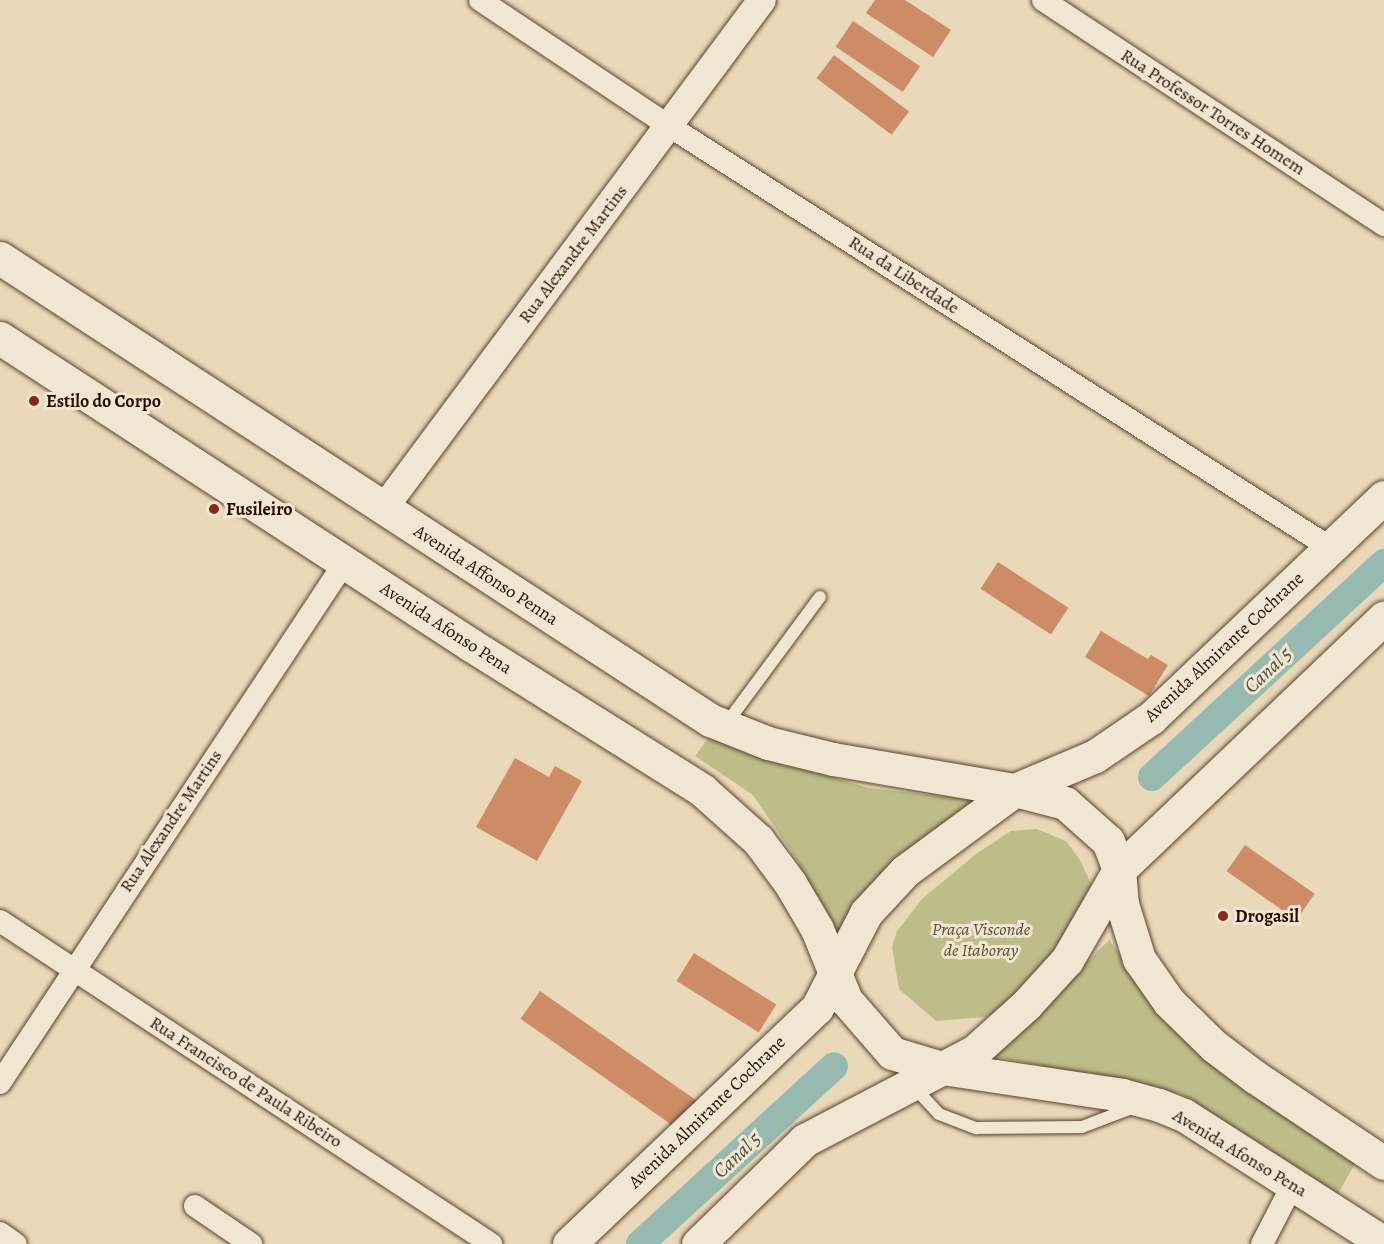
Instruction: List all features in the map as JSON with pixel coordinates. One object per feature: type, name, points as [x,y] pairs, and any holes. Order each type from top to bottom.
[{"type":"main road","name":"Avenida Affonso Penna","points":[[0,258],[710,720],[768,742],[833,759],[1015,790],[1065,803],[1083,815],[1108,842],[1119,870]]},
{"type":"main road","name":"Avenida Afonso Pena","points":[[3,347],[702,790],[758,840],[801,901],[846,1000],[892,1053],[942,1068],[1146,1101],[1184,1115],[1384,1243]]},
{"type":"main road","name":"Avenida Almirante Cochrane","points":[[569,1244],[817,1008],[843,953],[883,891],[953,831],[1015,790],[1095,756],[1150,718],[1384,497]]},
{"type":"main road","points":[[698,1244],[805,1140],[975,1052],[1050,982],[1090,926],[1119,870],[1384,618]]},
{"type":"main road","points":[[1119,870],[1122,904],[1139,959],[1169,1002],[1255,1077],[1384,1163]]},
{"type":"street","name":"Rua da Liberdade","points":[[480,0],[669,126],[1329,547]]},
{"type":"street","name":"Rua Alexandre Martins","points":[[384,508],[762,0]]},
{"type":"street","name":"Rua Professor Torres Homem","points":[[1043,0],[1384,225]]},
{"type":"street","name":"Rua Alexandre Martins","points":[[0,1083],[72,969],[345,562]]},
{"type":"street","name":"Rua Francisco de Paula Ribeiro","points":[[0,921],[491,1244]]},
{"type":"street","points":[[1262,1244],[1293,1184]]},
{"type":"street","points":[[195,1206],[251,1244]]},
{"type":"street","points":[[0,1233],[16,1244]]},
{"type":"lane","points":[[725,726],[820,597]]},
{"type":"lane","points":[[911,1084],[939,1114],[976,1128],[1082,1127],[1146,1101]]},
{"type":"green space","points":[[715,729],[794,766],[869,788],[977,800],[839,935],[791,851],[753,795],[695,756]]},
{"type":"green space","name":"Praça Visconde de Itaboray","points":[[1037,829],[1066,841],[1080,860],[1091,884],[1087,906],[1025,995],[986,1017],[936,1021],[899,989],[892,947],[897,931],[922,899],[976,854],[1011,831]]},
{"type":"green space","name":"Praça Visconde de Itaboray","points":[[1109,940],[1183,1036],[1358,1159],[1337,1195],[1181,1094],[994,1056]]},
{"type":"building","points":[[875,0],[905,0],[951,30],[933,57],[866,13]]},
{"type":"building","points":[[853,21],[920,66],[903,92],[836,47]]},
{"type":"building","points":[[834,55],[909,112],[892,135],[817,78]]},
{"type":"building","points":[[998,562],[1068,608],[1051,635],[981,589]]},
{"type":"building","points":[[1101,631],[1148,659],[1151,655],[1168,665],[1149,696],[1085,657]]},
{"type":"building","points":[[515,758],[549,777],[555,766],[582,781],[537,861],[476,827]]},
{"type":"building","points":[[1245,845],[1315,894],[1296,920],[1227,871]]},
{"type":"building","points":[[694,953],[776,1004],[759,1032],[677,981]]},
{"type":"building","points":[[540,991],[699,1102],[679,1130],[520,1019]]},
{"type":"waterway","name":"Canal 5","points":[[1152,777],[1384,563]]},
{"type":"waterway","name":"Canal 5","points":[[640,1244],[834,1066]]},
{"type":"place","name":"Estilo do Corpo","points":[[34,401]]},
{"type":"place","name":"Fusileiro","points":[[214,509]]},
{"type":"place","name":"Drogasil","points":[[1223,916]]}]
